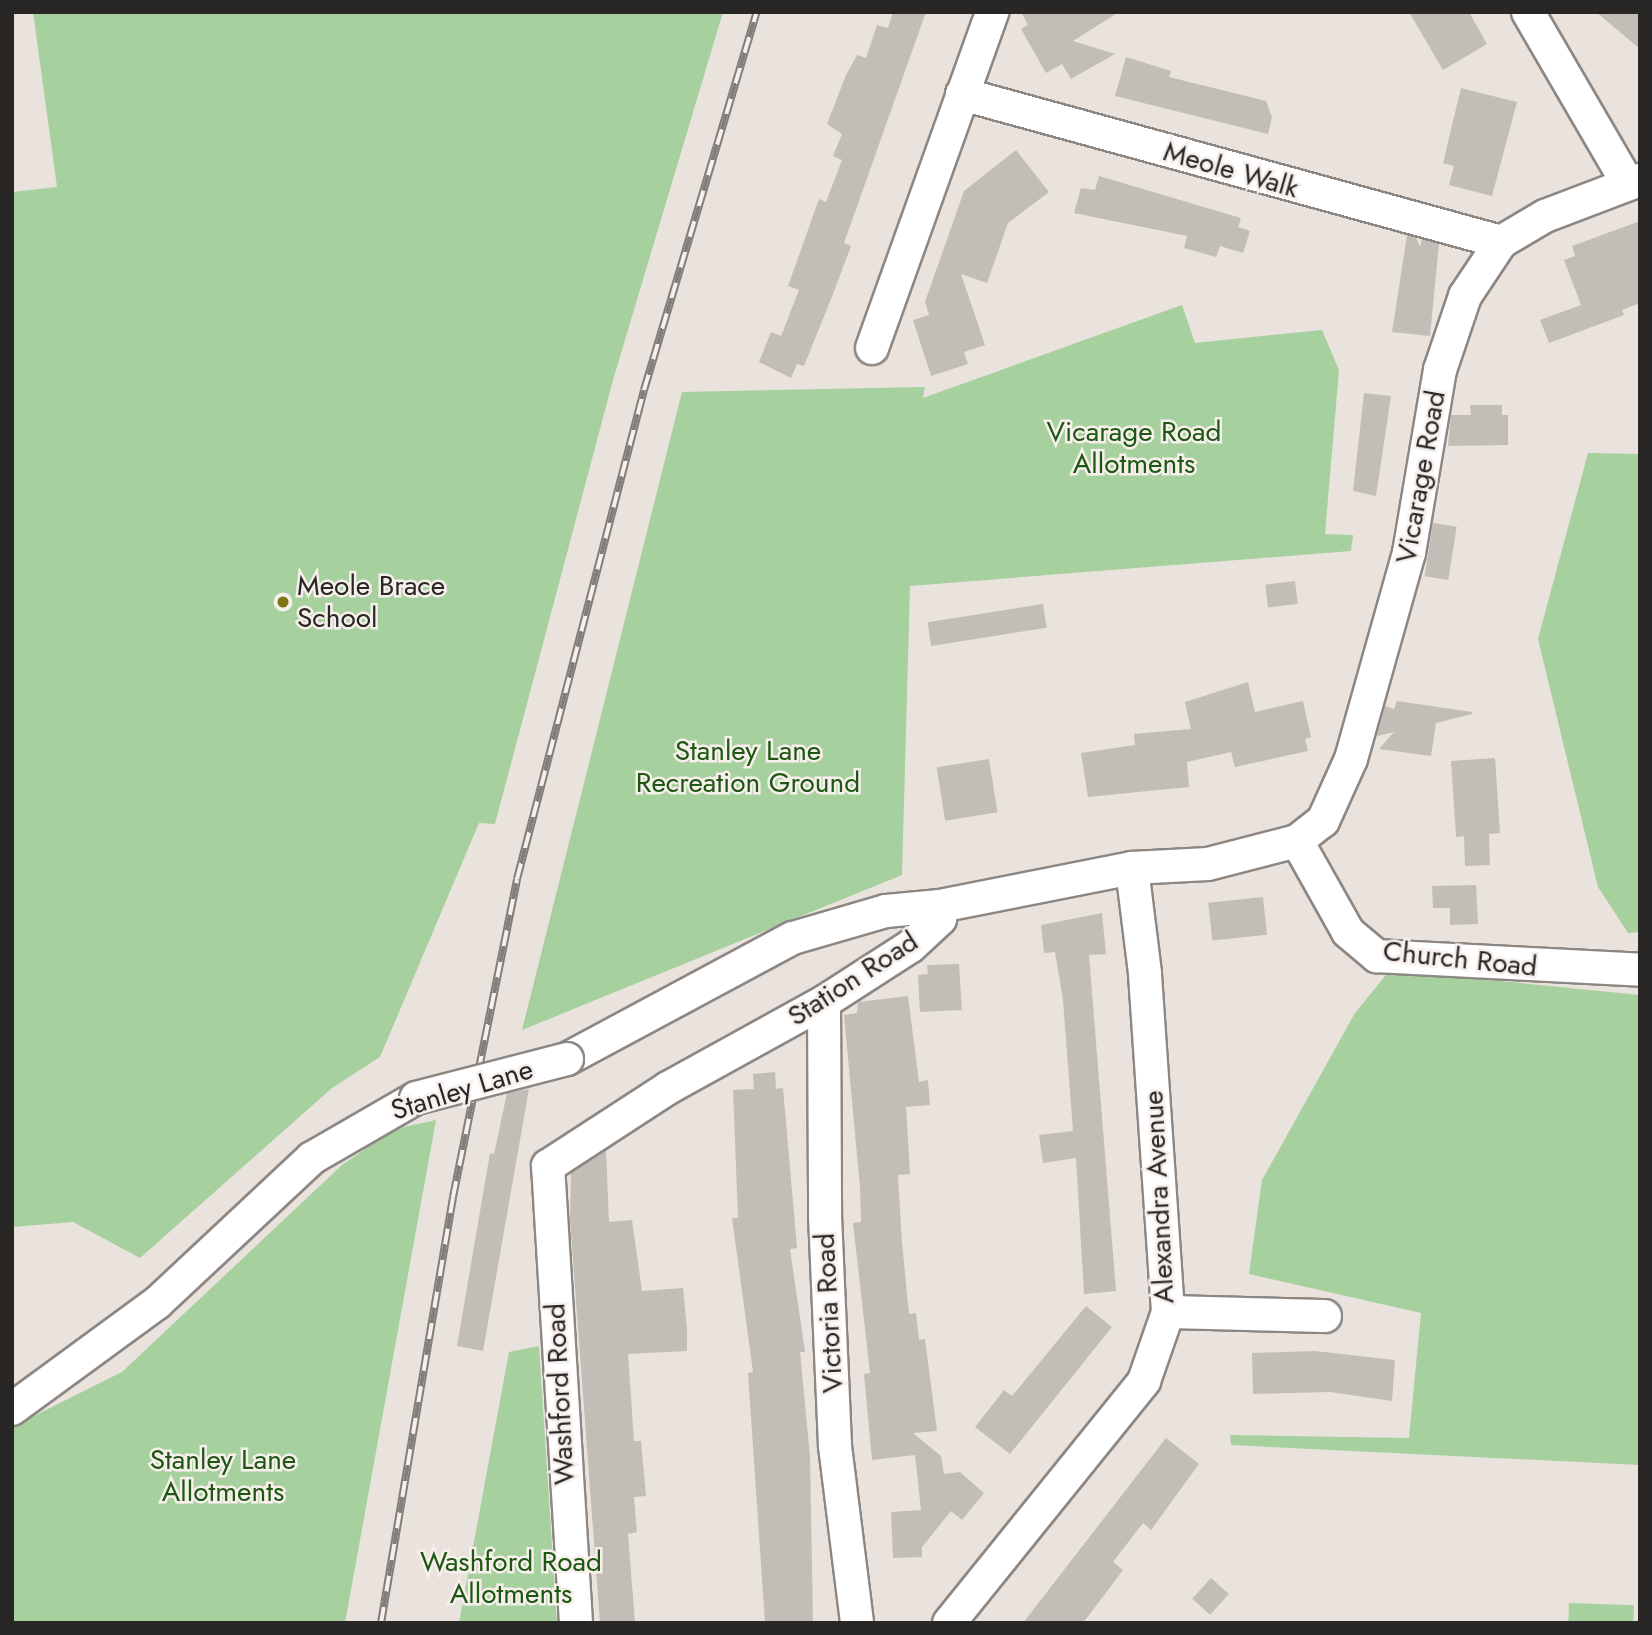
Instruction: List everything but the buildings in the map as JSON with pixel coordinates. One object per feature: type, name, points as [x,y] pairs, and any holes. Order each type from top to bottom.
[{"type":"street","points":[[872,348],[992,12]]},
{"type":"street","points":[[1528,12],[1633,181]]},
{"type":"street","name":"Meole Walk","points":[[962,94],[1501,242]]},
{"type":"street","name":"Vicarage Road","points":[[1297,841],[1333,807],[1351,759],[1409,553],[1440,370],[1465,296],[1501,242],[1545,216],[1633,181]]},
{"type":"street","name":"Station Road","points":[[548,1166],[667,1088],[824,1002],[911,946],[940,919],[940,905],[1132,868],[1208,864],[1297,841]]},
{"type":"street","name":"Church Road","points":[[1297,841],[1348,932],[1377,956],[1640,970]]},
{"type":"street","name":"Alexandra Avenue","points":[[949,1623],[1144,1381],[1168,1312],[1145,973],[1132,868]]},
{"type":"street","name":"Stanley Lane","points":[[12,1409],[157,1303],[312,1158],[416,1098],[567,1059],[793,938],[886,911],[940,905]]},
{"type":"street","name":"Victoria Road","points":[[824,1002],[825,1216],[835,1446],[857,1623]]},
{"type":"street","name":"Washford Road","points":[[548,1166],[576,1623]]},
{"type":"street","points":[[1168,1312],[1325,1316]]},
{"type":"green space","name":"Meole Brace School","points":[[33,12],[723,12],[613,380],[495,824],[479,823],[380,1057],[332,1088],[140,1258],[73,1222],[12,1227],[12,192],[57,187]]},
{"type":"green space","name":"Stanley Lane Recreation Ground","points":[[1182,305],[1195,343],[1322,330],[1339,370],[1325,534],[1353,535],[1351,551],[910,586],[902,875],[522,1030],[682,392],[925,387],[923,398]]},
{"type":"green space","points":[[1588,453],[1640,454],[1640,932],[1628,933],[1598,887],[1538,639]]},
{"type":"green space","points":[[1390,970],[1640,995],[1640,1465],[1231,1445],[1230,1435],[1409,1438],[1421,1313],[1249,1274],[1262,1180],[1355,1013]]},
{"type":"green space","name":"Stanley Lane Allotments","points":[[436,1120],[345,1623],[12,1623],[12,1427],[122,1372],[342,1165],[395,1129]]},
{"type":"green space","name":"Washford Road Allotments","points":[[539,1346],[557,1623],[459,1623],[509,1352]]},
{"type":"green space","points":[[1569,1603],[1634,1605],[1633,1623],[1568,1623]]},
{"type":"railway","points":[[381,1623],[453,1197],[517,879],[644,390],[757,12]]},
{"type":"place","name":"Meole Brace School","points":[[283,602]]},
{"type":"park label","name":"Vicarage Road Allotments","points":[[1134,448]]}]
